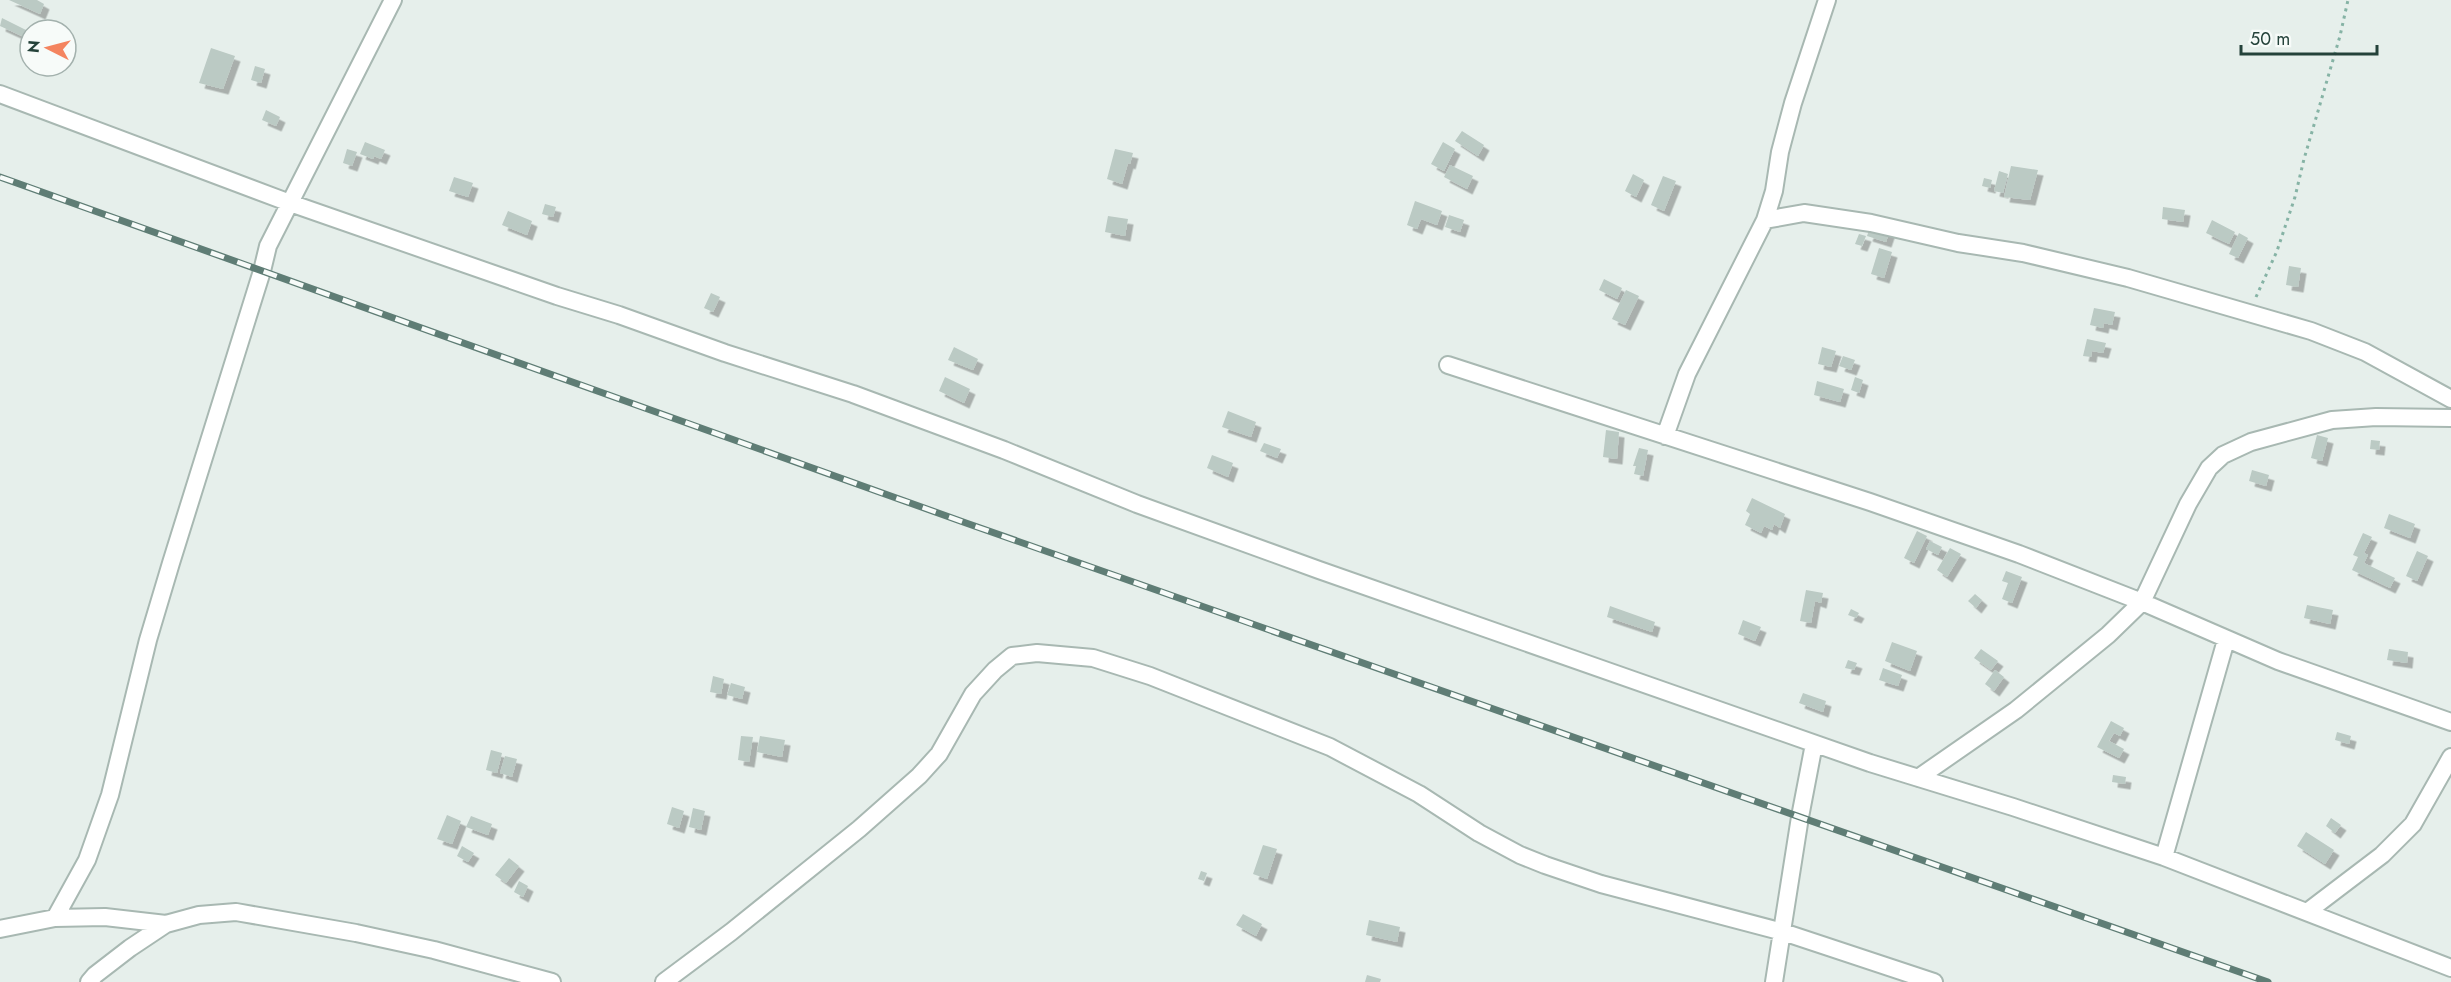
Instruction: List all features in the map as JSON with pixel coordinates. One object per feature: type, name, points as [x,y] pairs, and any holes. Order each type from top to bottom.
[{"type":"street","points":[[55,918],[87,861],[110,795],[148,640],[268,246],[393,0]]},
{"type":"street","points":[[1665,436],[1687,374],[1765,220],[1774,191],[1780,152],[1793,103],[1827,0]]},
{"type":"street","points":[[0,94],[290,203],[557,296],[853,394],[1004,450],[1137,504],[1814,744],[2164,857],[2451,968]]},
{"type":"street","points":[[1765,220],[1804,213],[1871,223],[1958,243],[2023,253],[2128,278],[2311,331],[2365,352],[2451,399]]},
{"type":"street","points":[[1448,365],[1870,502],[2019,554],[2142,602],[2226,640],[2451,723]]},
{"type":"street","points":[[1918,778],[2016,710],[2108,635],[2142,602],[2188,504],[2209,468],[2223,455],[2251,442],[2332,420],[2376,417],[2451,418]]},
{"type":"street","points":[[2164,857],[2226,640]]},
{"type":"street","points":[[664,982],[731,932],[893,800],[939,754],[973,694],[984,681],[1012,656],[1023,653],[1094,657],[1150,676],[1330,747],[1419,794],[1479,832],[1528,859],[1601,884],[1783,932],[1934,982]]},
{"type":"street","points":[[1774,982],[1814,744]]},
{"type":"street","points":[[2307,912],[2382,855],[2413,824],[2451,757]]},
{"type":"street","points":[[89,982],[112,961],[166,924],[199,915],[236,912],[434,950],[552,982]]},
{"type":"street","points":[[0,929],[55,918],[105,917],[166,924]]},
{"type":"path","points":[[2249,312],[2277,251],[2295,197],[2348,0]]},
{"type":"building","points":[[9,0],[37,0],[44,4],[40,14]]},
{"type":"building","points":[[2,18],[18,26],[18,34],[0,26]]},
{"type":"building","points":[[211,48],[235,56],[223,89],[199,83]]},
{"type":"building","points":[[255,66],[265,69],[261,83],[251,80]]},
{"type":"building","points":[[266,110],[280,117],[276,126],[262,120]]},
{"type":"building","points":[[1462,131],[1484,145],[1478,156],[1455,141]]},
{"type":"building","points":[[365,142],[385,150],[381,159],[374,156],[373,159],[360,154]]},
{"type":"building","points":[[1443,142],[1455,149],[1444,171],[1431,164]]},
{"type":"building","points":[[347,149],[357,152],[352,166],[343,163]]},
{"type":"building","points":[[1115,149],[1133,153],[1122,184],[1107,179]]},
{"type":"building","points":[[1450,165],[1473,176],[1467,189],[1444,177]]},
{"type":"building","points":[[2011,166],[2038,170],[2030,200],[2004,197]]},
{"type":"building","points":[[1999,171],[2008,174],[2003,193],[1994,191]]},
{"type":"building","points":[[1633,174],[1644,180],[1636,197],[1625,191]]},
{"type":"building","points":[[1663,176],[1676,181],[1664,211],[1651,205]]},
{"type":"building","points":[[454,177],[473,183],[468,197],[449,191]]},
{"type":"building","points":[[1984,178],[1992,180],[1990,188],[1982,186]]},
{"type":"building","points":[[1415,201],[1442,211],[1437,225],[1421,219],[1417,229],[1407,225]]},
{"type":"building","points":[[545,204],[556,207],[553,217],[542,214]]},
{"type":"building","points":[[2163,207],[2185,210],[2183,222],[2162,219]]},
{"type":"building","points":[[508,211],[532,221],[527,235],[502,225]]},
{"type":"building","points":[[1449,215],[1464,220],[1460,232],[1445,227]]},
{"type":"building","points":[[1108,216],[1128,219],[1125,236],[1105,232]]},
{"type":"building","points":[[2212,220],[2235,232],[2229,244],[2206,233]]},
{"type":"building","points":[[1871,224],[1890,230],[1886,242],[1867,236]]},
{"type":"building","points":[[2239,233],[2248,238],[2238,258],[2229,254]]},
{"type":"building","points":[[1859,234],[1866,236],[1862,246],[1855,244]]},
{"type":"building","points":[[1879,248],[1892,252],[1884,278],[1871,274]]},
{"type":"building","points":[[2289,266],[2301,268],[2298,287],[2286,285]]},
{"type":"building","points":[[1604,279],[1622,288],[1617,299],[1599,290]]},
{"type":"building","points":[[1626,290],[1639,296],[1625,325],[1612,319]]},
{"type":"building","points":[[711,293],[720,297],[713,312],[704,308]]},
{"type":"building","points":[[2094,308],[2115,312],[2112,325],[2104,323],[2103,328],[2090,325]]},
{"type":"building","points":[[2087,339],[2106,343],[2103,353],[2092,351],[2091,357],[2083,356]]},
{"type":"building","points":[[954,347],[978,359],[973,370],[948,360]]},
{"type":"building","points":[[1822,347],[1836,351],[1831,367],[1818,364]]},
{"type":"building","points":[[1843,356],[1855,360],[1851,370],[1839,366]]},
{"type":"building","points":[[945,377],[970,389],[964,403],[939,391]]},
{"type":"building","points":[[1855,377],[1863,380],[1859,393],[1851,390]]},
{"type":"building","points":[[1817,381],[1844,389],[1840,402],[1814,395]]},
{"type":"building","points":[[1228,411],[1256,422],[1251,437],[1222,427]]},
{"type":"building","points":[[1606,430],[1619,432],[1617,459],[1603,457]]},
{"type":"building","points":[[2317,435],[2328,438],[2322,461],[2311,458]]},
{"type":"building","points":[[2371,440],[2380,441],[2379,450],[2370,449]]},
{"type":"building","points":[[1264,443],[1281,449],[1277,458],[1260,451]]},
{"type":"building","points":[[1639,448],[1648,450],[1643,476],[1634,474],[1636,466],[1633,466]]},
{"type":"building","points":[[1212,455],[1233,463],[1228,477],[1207,468]]},
{"type":"building","points":[[2252,470],[2269,475],[2266,486],[2249,481]]},
{"type":"building","points":[[1752,498],[1785,514],[1780,528],[1774,524],[1772,530],[1764,526],[1761,533],[1745,525],[1750,514],[1746,511]]},
{"type":"building","points":[[2389,514],[2415,524],[2410,538],[2384,528]]},
{"type":"building","points":[[1917,531],[1927,536],[1914,563],[1904,558]]},
{"type":"building","points":[[2363,533],[2372,537],[2364,553],[2368,555],[2364,563],[2395,578],[2390,588],[2352,570],[2358,557],[2353,555]]},
{"type":"building","points":[[1930,541],[1942,547],[1938,555],[1926,549]]},
{"type":"building","points":[[1950,548],[1961,554],[1947,577],[1937,570]]},
{"type":"building","points":[[2417,551],[2428,556],[2417,581],[2406,576]]},
{"type":"building","points":[[2006,571],[2022,577],[2012,603],[2002,599],[2008,583],[2002,581]]},
{"type":"building","points":[[1806,590],[1823,593],[1821,603],[1815,601],[1811,623],[1800,621]]},
{"type":"building","points":[[1975,594],[1982,600],[1976,608],[1968,601]]},
{"type":"building","points":[[2307,605],[2333,610],[2330,624],[2304,618]]},
{"type":"building","points":[[1610,606],[1655,622],[1652,632],[1607,617]]},
{"type":"building","points":[[1851,609],[1859,613],[1856,618],[1848,615]]},
{"type":"building","points":[[1743,620],[1761,627],[1755,641],[1738,634]]},
{"type":"building","points":[[1892,642],[1917,651],[1910,671],[1885,661]]},
{"type":"building","points":[[1981,649],[1998,661],[1991,670],[1974,658]]},
{"type":"building","points":[[2389,649],[2408,652],[2407,663],[2387,660]]},
{"type":"building","points":[[1848,660],[1857,663],[1854,670],[1845,668]]},
{"type":"building","points":[[1883,668],[1902,675],[1898,686],[1879,680]]},
{"type":"building","points":[[1995,670],[2004,677],[1994,691],[1985,684]]},
{"type":"building","points":[[713,676],[724,679],[721,694],[710,692]]},
{"type":"building","points":[[731,683],[745,687],[742,699],[727,695]]},
{"type":"building","points":[[1803,693],[1826,701],[1823,712],[1799,703]]},
{"type":"building","points":[[2111,721],[2124,728],[2120,736],[2114,733],[2109,741],[2124,749],[2119,758],[2097,747]]},
{"type":"building","points":[[2337,732],[2351,736],[2349,744],[2335,740]]},
{"type":"building","points":[[741,736],[753,737],[749,762],[738,760]]},
{"type":"building","points":[[760,736],[785,740],[782,757],[757,752]]},
{"type":"building","points":[[491,750],[502,753],[497,773],[486,770]]},
{"type":"building","points":[[505,756],[517,759],[512,777],[500,773]]},
{"type":"building","points":[[2113,775],[2126,777],[2125,784],[2112,782]]},
{"type":"building","points":[[672,807],[684,811],[679,828],[667,824]]},
{"type":"building","points":[[693,808],[705,811],[701,830],[689,827]]},
{"type":"building","points":[[447,815],[461,821],[452,844],[437,839]]},
{"type":"building","points":[[471,816],[492,824],[488,835],[466,827]]},
{"type":"building","points":[[2331,818],[2341,825],[2335,833],[2326,826]]},
{"type":"building","points":[[2306,832],[2334,850],[2325,864],[2297,846]]},
{"type":"building","points":[[1263,845],[1277,849],[1267,879],[1253,874]]},
{"type":"building","points":[[462,846],[474,853],[468,862],[457,856]]},
{"type":"building","points":[[509,858],[519,866],[506,883],[495,875]]},
{"type":"building","points":[[1201,871],[1207,873],[1204,881],[1198,879]]},
{"type":"building","points":[[519,881],[528,886],[523,897],[514,892]]},
{"type":"building","points":[[1243,914],[1262,924],[1256,936],[1236,925]]},
{"type":"building","points":[[1369,920],[1400,927],[1397,942],[1366,935]]},
{"type":"building","points":[[1367,975],[1381,979],[1380,982],[1365,982]]},
{"type":"railway","points":[[0,177],[966,523],[2268,982]]}]
